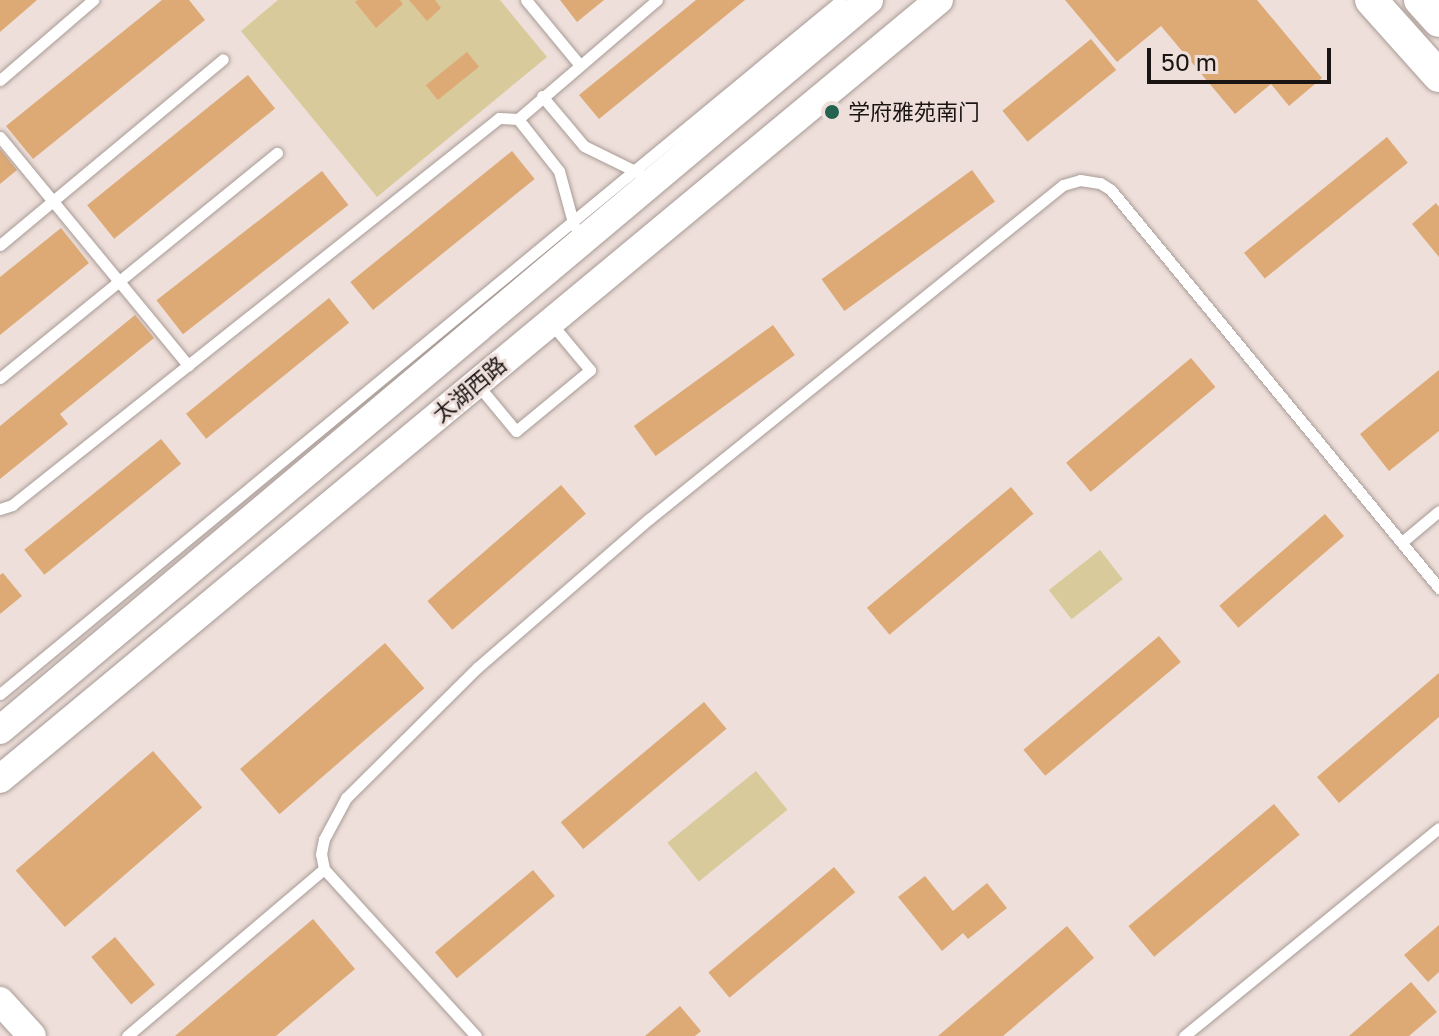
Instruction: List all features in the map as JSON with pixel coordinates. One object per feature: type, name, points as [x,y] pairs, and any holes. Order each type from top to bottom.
[{"type":"main road","points":[[1371,0],[1439,76]]},
{"type":"main road","points":[[1420,0],[1439,21]]},
{"type":"street","name":"太湖西路","points":[[0,730],[576,232],[869,0]]},
{"type":"street","name":"太湖西路","points":[[0,779],[939,0]]},
{"type":"street","points":[[0,1001],[32,1036]]},
{"type":"lane","points":[[0,80],[93,0]]},
{"type":"lane","points":[[526,0],[579,64]]},
{"type":"lane","points":[[0,509],[12,505],[499,118],[518,119],[657,0]]},
{"type":"lane","points":[[542,96],[584,146],[644,176],[841,0]]},
{"type":"lane","points":[[0,245],[223,59]]},
{"type":"lane","points":[[0,694],[576,232],[559,171],[518,119]]},
{"type":"lane","points":[[0,137],[188,365]]},
{"type":"lane","points":[[0,378],[277,153]]},
{"type":"lane","points":[[476,1036],[324,869],[321,854],[324,839],[346,798],[478,667],[649,519],[1044,197],[1080,180],[1100,183],[1111,190],[1439,588]]},
{"type":"lane","points":[[476,384],[516,431],[590,370],[550,322]]},
{"type":"lane","points":[[1402,542],[1439,511]]},
{"type":"lane","points":[[1184,1036],[1439,828]]},
{"type":"lane","points":[[127,1036],[324,869]]},
{"type":"shaded area","points":[[278,0],[500,0],[547,57],[377,197],[241,31]]},
{"type":"shaded area","points":[[1100,550],[1123,579],[1072,619],[1049,590]]},
{"type":"shaded area","points":[[756,771],[787,810],[699,882],[667,843]]},
{"type":"building","points":[[0,0],[37,0],[0,32]]},
{"type":"building","points":[[162,0],[189,0],[205,20],[33,159],[6,126]]},
{"type":"building","points":[[400,0],[403,4],[376,28],[355,2]]},
{"type":"building","points":[[409,0],[435,0],[441,8],[427,21]]},
{"type":"building","points":[[560,0],[604,0],[577,22]]},
{"type":"building","points":[[696,0],[745,0],[599,119],[579,95]]},
{"type":"building","points":[[1065,0],[1257,0],[1322,78],[1289,106],[1271,84],[1235,114],[1161,26],[1117,62]]},
{"type":"building","points":[[1091,39],[1116,70],[1028,142],[1002,111]]},
{"type":"building","points":[[467,52],[479,67],[438,100],[426,85]]},
{"type":"building","points":[[248,75],[275,108],[114,239],[87,205]]},
{"type":"building","points":[[1387,137],[1408,163],[1265,278],[1244,253]]},
{"type":"building","points":[[0,149],[17,170],[0,184]]},
{"type":"building","points":[[512,151],[535,179],[373,310],[350,282]]},
{"type":"building","points":[[972,170],[995,202],[844,311],[822,279]]},
{"type":"building","points":[[322,171],[348,205],[183,334],[157,300]]},
{"type":"building","points":[[1436,203],[1439,207],[1439,257],[1412,224]]},
{"type":"building","points":[[61,228],[89,263],[0,335],[0,277]]},
{"type":"building","points":[[329,298],[349,323],[206,439],[186,414]]},
{"type":"building","points":[[135,315],[154,338],[60,414],[68,424],[0,479],[0,426]]},
{"type":"building","points":[[773,325],[795,355],[656,456],[634,426]]},
{"type":"building","points":[[1191,358],[1215,387],[1091,492],[1066,463]]},
{"type":"building","points":[[1439,370],[1439,431],[1389,471],[1360,434]]},
{"type":"building","points":[[161,439],[181,464],[44,575],[24,550]]},
{"type":"building","points":[[561,485],[586,514],[452,630],[427,601]]},
{"type":"building","points":[[1011,487],[1033,514],[889,635],[867,608]]},
{"type":"building","points":[[1325,514],[1344,536],[1238,628],[1219,606]]},
{"type":"building","points":[[3,573],[22,596],[0,614],[0,575]]},
{"type":"building","points":[[1159,636],[1181,662],[1045,776],[1023,750]]},
{"type":"building","points":[[385,643],[424,688],[279,814],[240,769]]},
{"type":"building","points":[[1439,673],[1439,717],[1339,803],[1317,777]]},
{"type":"building","points":[[704,702],[726,729],[583,849],[561,822]]},
{"type":"building","points":[[153,751],[202,808],[65,927],[16,870]]},
{"type":"building","points":[[1274,804],[1300,835],[1154,957],[1128,926]]},
{"type":"building","points":[[834,867],[855,892],[730,998],[708,972]]},
{"type":"building","points":[[533,870],[555,896],[457,978],[435,952]]},
{"type":"building","points":[[925,876],[953,911],[987,883],[1007,908],[968,939],[963,933],[942,951],[898,897]]},
{"type":"building","points":[[313,919],[355,969],[276,1036],[175,1036]]},
{"type":"building","points":[[1439,925],[1439,972],[1428,982],[1404,955]]},
{"type":"building","points":[[1067,926],[1094,958],[1003,1036],[938,1036]]},
{"type":"building","points":[[115,937],[155,984],[131,1004],[91,957]]},
{"type":"building","points":[[1411,982],[1437,1012],[1409,1036],[1349,1036]]},
{"type":"building","points":[[680,1006],[701,1031],[695,1036],[645,1036]]},
{"type":"place","name":"学府雅苑南门","points":[[832,112]]}]
